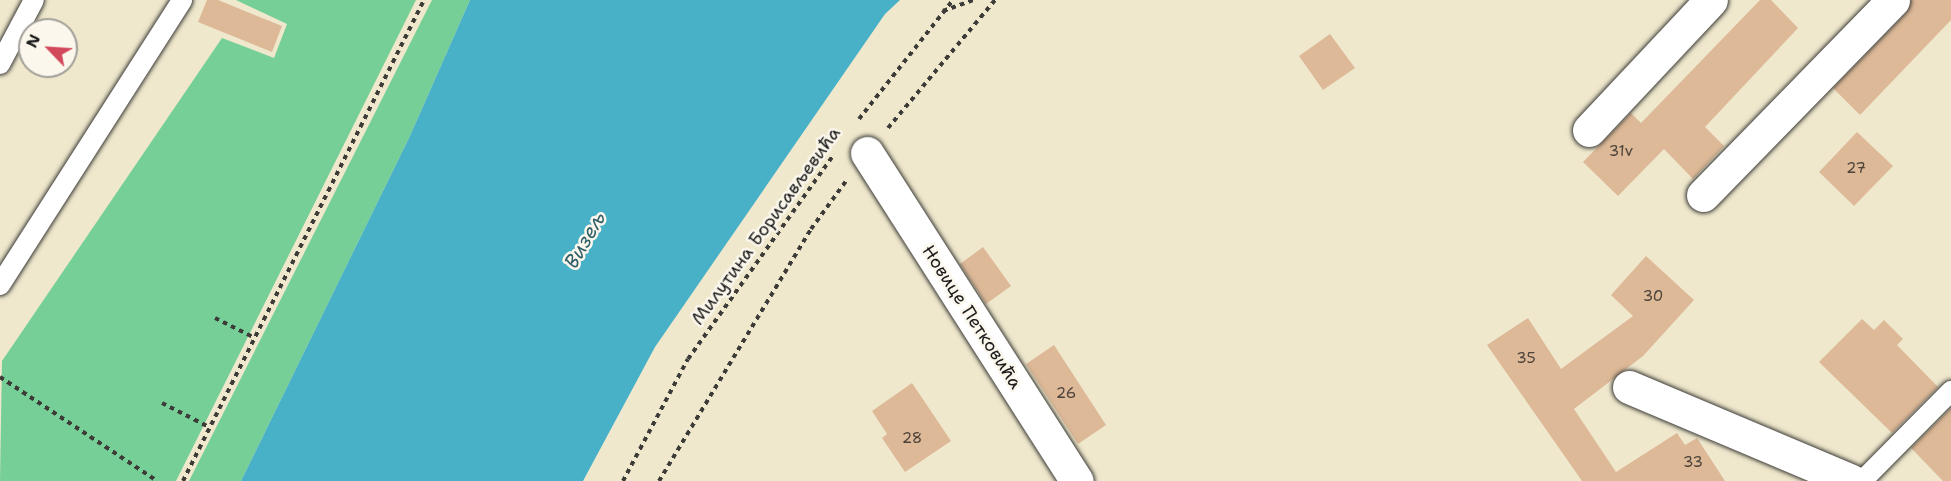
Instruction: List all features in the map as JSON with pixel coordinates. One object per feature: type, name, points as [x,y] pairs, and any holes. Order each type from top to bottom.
[{"type":"street","points":[[1589,130],[1711,0]]},
{"type":"street","points":[[1703,195],[1893,0]]},
{"type":"street","name":"Новице Петковића","points":[[852,152],[1077,481]]},
{"type":"street","points":[[1629,387],[1851,481]]},
{"type":"lane","points":[[0,64],[34,0]]},
{"type":"lane","points":[[0,285],[182,0]]},
{"type":"lane","points":[[1862,481],[1951,391]]},
{"type":"path","points":[[183,481],[253,337],[424,0]]},
{"type":"path","name":"Милутина Борисављевића","points":[[857,122],[941,11],[952,0]]},
{"type":"path","points":[[941,11],[973,0]]},
{"type":"path","points":[[659,481],[811,229],[852,152],[995,0]]},
{"type":"path","name":"Милутина Борисављевића","points":[[624,481],[688,359],[852,152]]},
{"type":"path","points":[[215,318],[253,337]]},
{"type":"path","points":[[0,377],[158,481]]},
{"type":"path","points":[[162,403],[209,427]]},
{"type":"green space","points":[[236,0],[416,0],[176,481],[0,481],[2,361],[222,38],[274,58],[287,24]]},
{"type":"green space","points":[[432,0],[470,0],[409,138],[241,481],[189,481]]},
{"type":"water","name":"Визељ","points":[[470,0],[900,0],[885,14],[655,347],[583,481],[241,481],[409,138]]},
{"type":"building","points":[[207,0],[218,0],[282,26],[272,52],[198,22]]},
{"type":"building","points":[[1760,0],[1771,0],[1798,28],[1705,127],[1724,146],[1693,179],[1664,149],[1618,196],[1583,162],[1631,113],[1641,123]]},
{"type":"building","points":[[1911,0],[1951,0],[1951,20],[1860,115],[1833,88],[1906,13]]},
{"type":"building","points":[[1330,34],[1355,68],[1323,90],[1299,56]]},
{"type":"building","points":[[1857,132],[1893,166],[1854,206],[1819,172]]},
{"type":"building","points":[[983,247],[1011,286],[986,304],[960,264]]},
{"type":"building","points":[[1646,256],[1694,300],[1643,356],[1574,409],[1616,472],[1677,433],[1685,445],[1697,438],[1725,481],[1582,481],[1487,345],[1528,318],[1561,369],[1633,316],[1611,295]]},
{"type":"building","points":[[1862,319],[1874,330],[1884,320],[1903,339],[1897,345],[1938,387],[1892,433],[1819,362]]},
{"type":"building","points":[[1054,345],[1106,425],[1078,444],[1026,364]]},
{"type":"building","points":[[912,383],[951,441],[905,472],[882,438],[887,434],[872,411]]},
{"type":"building","points":[[1951,408],[1951,481],[1943,481],[1911,448]]}]
